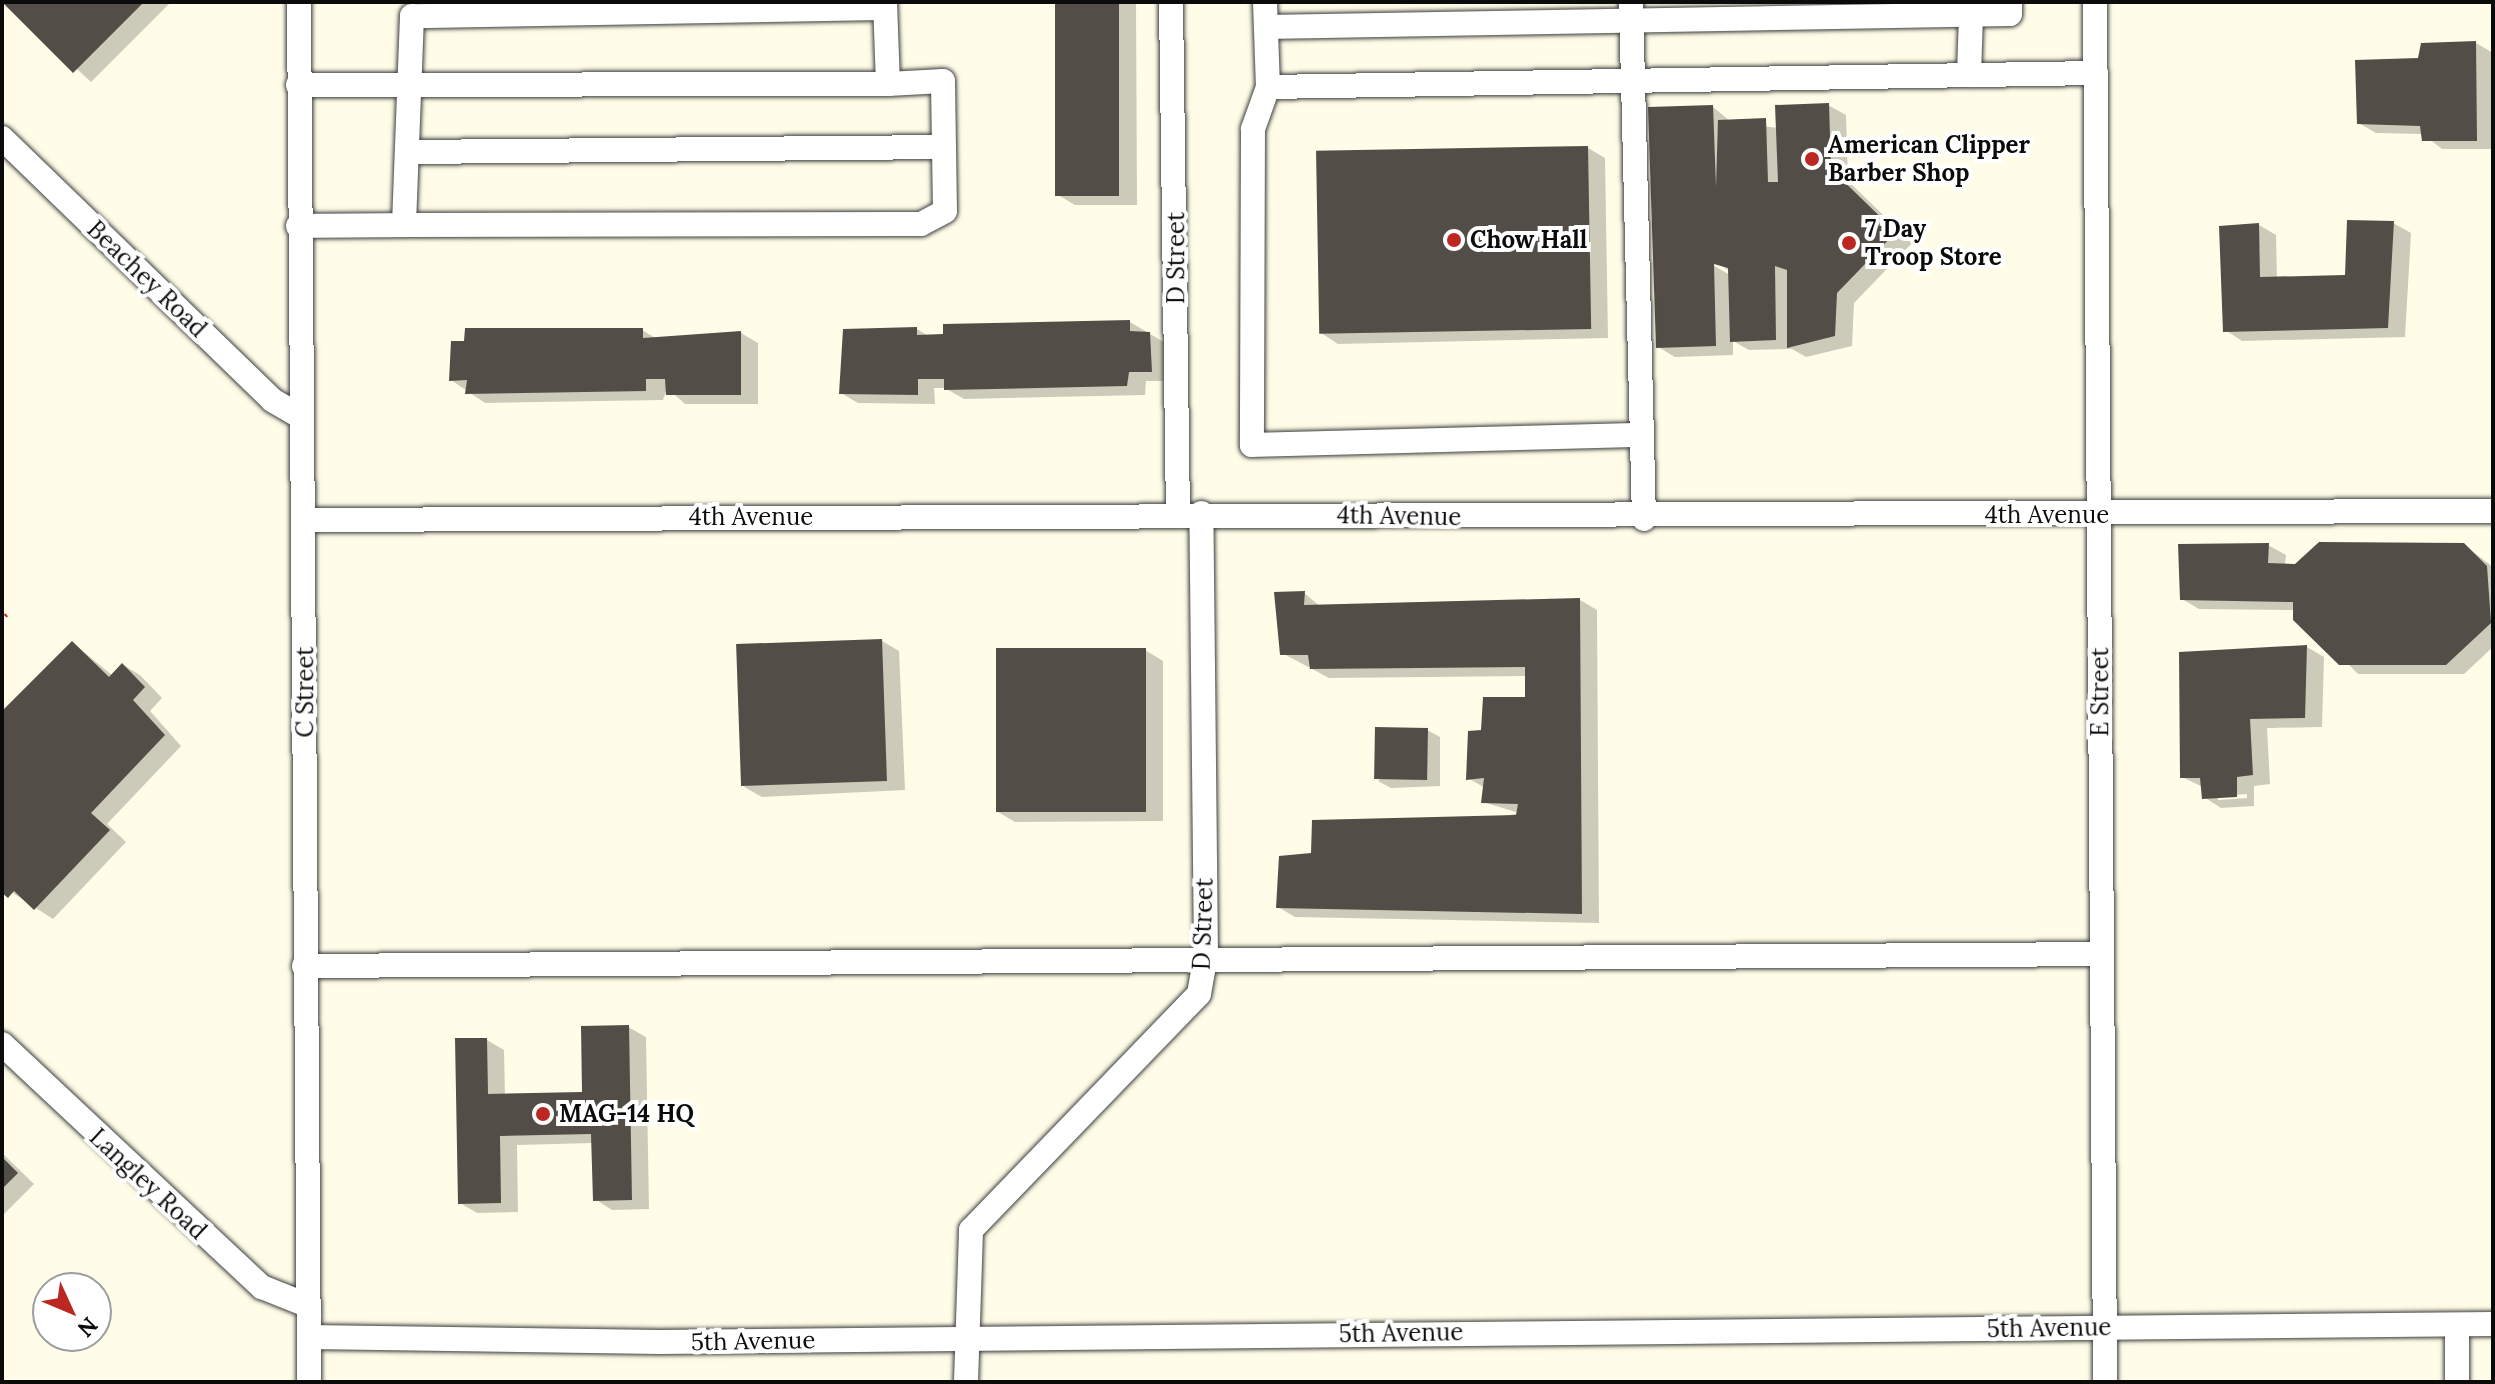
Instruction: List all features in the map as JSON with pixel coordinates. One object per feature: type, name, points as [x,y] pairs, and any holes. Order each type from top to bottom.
[{"type":"street","name":"C Street","points":[[299,2],[296,414],[305,520],[304,966],[309,1382]]},
{"type":"street","name":"D Street","points":[[966,1382],[971,1230],[1199,994],[1206,956],[1171,2]]},
{"type":"street","points":[[1265,2],[1268,87],[1253,129],[1252,445],[1642,435]]},
{"type":"street","points":[[1266,27],[1631,12],[2010,14],[2010,2]]},
{"type":"street","name":"E Street","points":[[2095,2],[2105,1382]]},
{"type":"street","points":[[404,225],[412,16],[884,5],[888,84]]},
{"type":"street","points":[[1631,12],[1644,519]]},
{"type":"street","points":[[1969,75],[1971,15]]},
{"type":"street","points":[[1268,87],[2096,73]]},
{"type":"street","points":[[298,85],[409,89],[943,81],[945,211],[921,224],[298,226]]},
{"type":"street","name":"Beachey Road","points":[[2,138],[272,400],[296,414]]},
{"type":"street","points":[[407,152],[944,147]]},
{"type":"street","name":"4th Avenue","points":[[305,520],[1190,513],[1644,519],[2493,511]]},
{"type":"street","points":[[304,966],[1206,956],[2102,954]]},
{"type":"street","name":"Langley Road","points":[[2,1044],[262,1287],[307,1305]]},
{"type":"street","name":"5th Avenue","points":[[309,1337],[966,1339],[2493,1324]]},
{"type":"street","points":[[2457,1325],[2457,1382]]},
{"type":"building","points":[[2,2],[144,2],[73,73]]},
{"type":"building","points":[[1055,2],[1119,2],[1119,196],[1055,196]]},
{"type":"building","points":[[2476,41],[2477,141],[2422,141],[2420,126],[2357,124],[2355,60],[2418,58],[2421,43]]},
{"type":"building","points":[[1829,103],[1831,169],[1896,232],[1837,293],[1835,336],[1787,348],[1787,270],[1775,266],[1776,340],[1730,342],[1728,268],[1714,264],[1716,346],[1656,348],[1648,107],[1713,105],[1716,187],[1718,120],[1766,118],[1768,182],[1778,182],[1775,105]]},
{"type":"building","name":"Chow Hall","points":[[1588,146],[1591,329],[1319,334],[1316,151]]},
{"type":"building","points":[[2347,220],[2394,221],[2388,328],[2223,332],[2219,226],[2259,223],[2260,277],[2345,275]]},
{"type":"building","points":[[1130,320],[1130,331],[1150,332],[1152,372],[1129,372],[1127,386],[944,390],[944,379],[918,379],[918,395],[839,394],[843,329],[917,327],[917,335],[943,334],[943,324]]},
{"type":"building","points":[[465,328],[643,328],[643,338],[741,331],[741,395],[666,395],[665,379],[646,379],[646,391],[465,394],[467,380],[449,381],[451,341],[464,341]]},
{"type":"building","points":[[2319,542],[2464,543],[2487,566],[2491,623],[2446,665],[2339,665],[2293,620],[2293,602],[2180,600],[2178,544],[2269,543],[2268,563],[2295,564]]},
{"type":"building","points":[[1305,591],[1304,605],[1580,598],[1582,914],[1276,908],[1279,856],[1311,853],[1312,820],[1516,815],[1518,804],[1481,803],[1484,778],[1466,780],[1468,731],[1481,730],[1483,697],[1525,697],[1525,667],[1310,669],[1308,655],[1280,655],[1274,592]]},
{"type":"building","points":[[882,639],[887,781],[741,786],[736,644]]},
{"type":"building","points":[[72,641],[109,677],[122,663],[145,687],[133,700],[165,735],[91,813],[110,830],[34,910],[14,891],[8,898],[2,893],[2,711]]},
{"type":"building","points":[[2307,645],[2305,718],[2250,719],[2253,775],[2237,777],[2237,797],[2202,799],[2200,778],[2180,778],[2179,652]]},
{"type":"building","points":[[996,648],[1146,648],[1146,812],[996,812]]},
{"type":"building","points":[[1375,727],[1428,728],[1427,780],[1374,779]]},
{"type":"building","name":"MAG-14 HQ","points":[[629,1025],[632,1200],[593,1201],[591,1134],[500,1136],[501,1203],[458,1204],[455,1038],[487,1038],[488,1094],[582,1092],[581,1026]]},
{"type":"building","points":[[2,1157],[18,1173],[2,1189]]},
{"type":"railway","points":[[2,616],[5,619]]},
{"type":"place","name":"American Clipper Barber Shop","points":[[1812,159]]},
{"type":"place","name":"Chow Hall","points":[[1454,240]]},
{"type":"place","name":"7 Day Troop Store","points":[[1849,243]]},
{"type":"place","name":"MAG-14 HQ","points":[[543,1114]]}]
